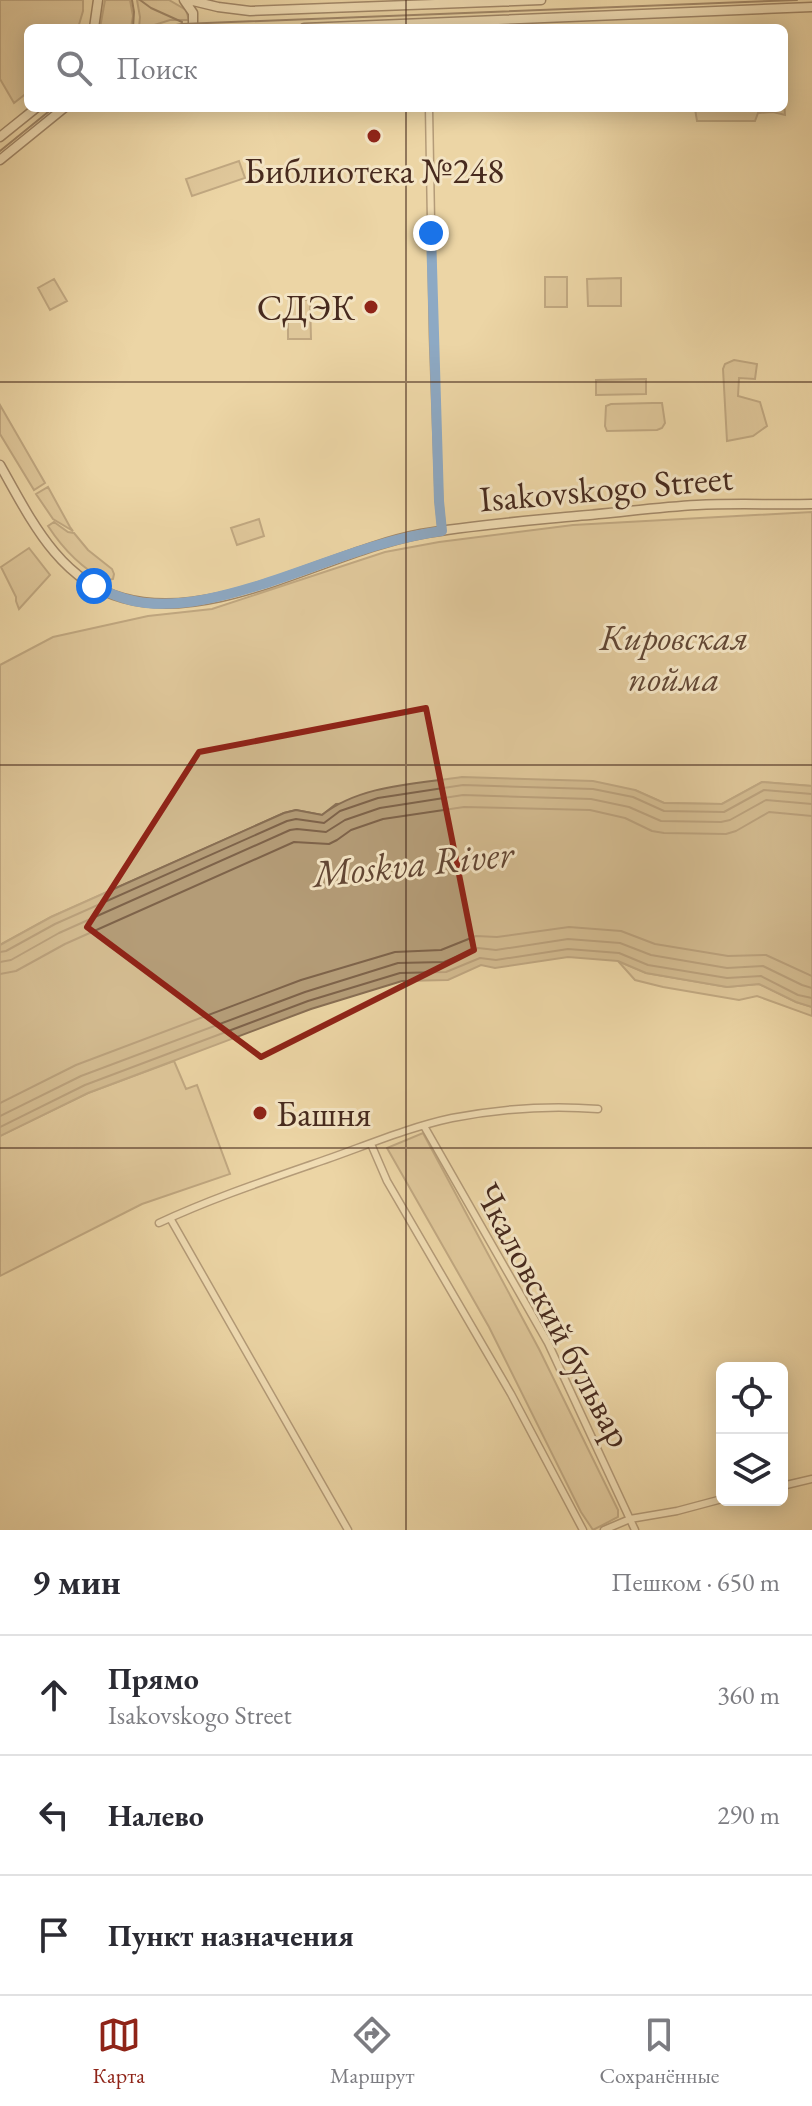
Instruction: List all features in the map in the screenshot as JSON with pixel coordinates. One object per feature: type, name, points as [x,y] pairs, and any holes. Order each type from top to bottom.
[{"type":"main road","points":[[95,24],[98,0]]},
{"type":"main road","points":[[186,0],[250,11],[541,0]]},
{"type":"main road","points":[[186,0],[193,13],[193,24]]},
{"type":"main road","points":[[448,24],[812,7]]},
{"type":"main road","points":[[0,137],[31,112]]},
{"type":"main road","points":[[0,160],[59,112]]},
{"type":"main road","name":"Isakovskogo Street","points":[[0,465],[45,541],[66,566],[109,594],[149,603],[216,597],[391,542],[442,531],[695,505],[812,504]]},
{"type":"street","points":[[429,112],[433,335],[442,531]]},
{"type":"street","points":[[159,1223],[257,1184],[453,1118],[543,1108],[598,1109]]},
{"type":"street","name":"Чкаловский бульвар","points":[[424,1126],[548,1343],[635,1530]]},
{"type":"street","name":"Чкаловский бульвар","points":[[371,1144],[387,1181],[511,1394],[583,1530]]},
{"type":"street","points":[[170,1218],[348,1530]]},
{"type":"street","points":[[788,1485],[812,1479]]},
{"type":"street","points":[[604,1530],[630,1519],[716,1501]]},
{"type":"highlighted area","points":[[426,708],[474,950],[261,1057],[87,927],[199,752]]},
{"type":"green space","points":[[0,0],[83,0],[79,24],[24,24],[24,95],[14,103],[0,79]]},
{"type":"green space","points":[[105,0],[130,0],[132,24],[101,24]]},
{"type":"green space","points":[[137,0],[169,0],[186,10],[189,20],[139,24]]},
{"type":"green space","points":[[696,112],[773,112],[758,113],[755,121],[697,121]]},
{"type":"green space","points":[[239,161],[245,178],[192,196],[186,179]]},
{"type":"green space","points":[[545,277],[567,277],[567,307],[545,307]]},
{"type":"green space","points":[[621,278],[621,306],[588,306],[587,279]]},
{"type":"green space","points":[[54,279],[67,301],[50,310],[38,288]]},
{"type":"green space","points":[[288,299],[310,300],[311,339],[288,339]]},
{"type":"green space","points":[[734,360],[757,364],[755,379],[739,378],[738,396],[760,402],[767,426],[753,436],[727,441],[723,369],[725,364]]},
{"type":"green space","points":[[646,379],[646,394],[596,395],[596,380]]},
{"type":"green space","points":[[662,403],[665,423],[662,428],[607,431],[606,406]]},
{"type":"green space","points":[[0,405],[45,483],[34,490],[0,434]]},
{"type":"green space","points":[[48,487],[73,531],[53,519],[36,494]]},
{"type":"green space","name":"Кировская пойма","points":[[812,512],[812,786],[762,782],[722,804],[664,803],[635,790],[336,804],[322,815],[296,810],[51,917],[0,945],[0,665],[53,637],[148,616],[212,609],[385,552],[573,525]]},
{"type":"green space","points":[[259,519],[264,536],[237,545],[231,528]]},
{"type":"green space","points":[[54,522],[74,533],[88,550],[112,569],[113,579],[106,581],[73,557],[48,526]]},
{"type":"green space","points":[[29,548],[50,575],[19,609],[1,567]]},
{"type":"green space","points":[[618,961],[646,973],[727,987],[759,984],[812,1007],[812,1016],[757,996],[739,1000],[635,980]]},
{"type":"green space","points":[[174,1061],[186,1089],[197,1085],[230,1174],[142,1204],[0,1276],[0,1136],[88,1093]]},
{"type":"green space","points":[[423,1133],[539,1349],[618,1510],[618,1517],[593,1530],[581,1512],[489,1327],[387,1148]]},
{"type":"water","name":"Moskva River","points":[[462,777],[593,781],[635,790],[664,803],[722,804],[762,782],[812,786],[812,1007],[759,984],[727,987],[646,973],[618,961],[568,957],[495,968],[481,965],[448,980],[402,981],[311,1009],[88,1093],[0,1136],[0,945],[51,917],[284,813],[296,810],[322,815],[353,797],[371,792]]},
{"type":"tram line","points":[[132,0],[133,24]]},
{"type":"tram line","points":[[140,0],[182,22]]},
{"type":"tram line","points":[[182,24],[797,0]]},
{"type":"tram line","points":[[0,151],[48,112]]},
{"type":"place","name":"Библиотека №248","points":[[374,136]]},
{"type":"place","name":"СДЭК","points":[[371,307]]},
{"type":"place","name":"Башня","points":[[260,1113]]},
{"type":"route","points":[[94,586],[121,598],[149,603],[197,601],[241,591],[380,545],[442,531],[431,233]]}]
